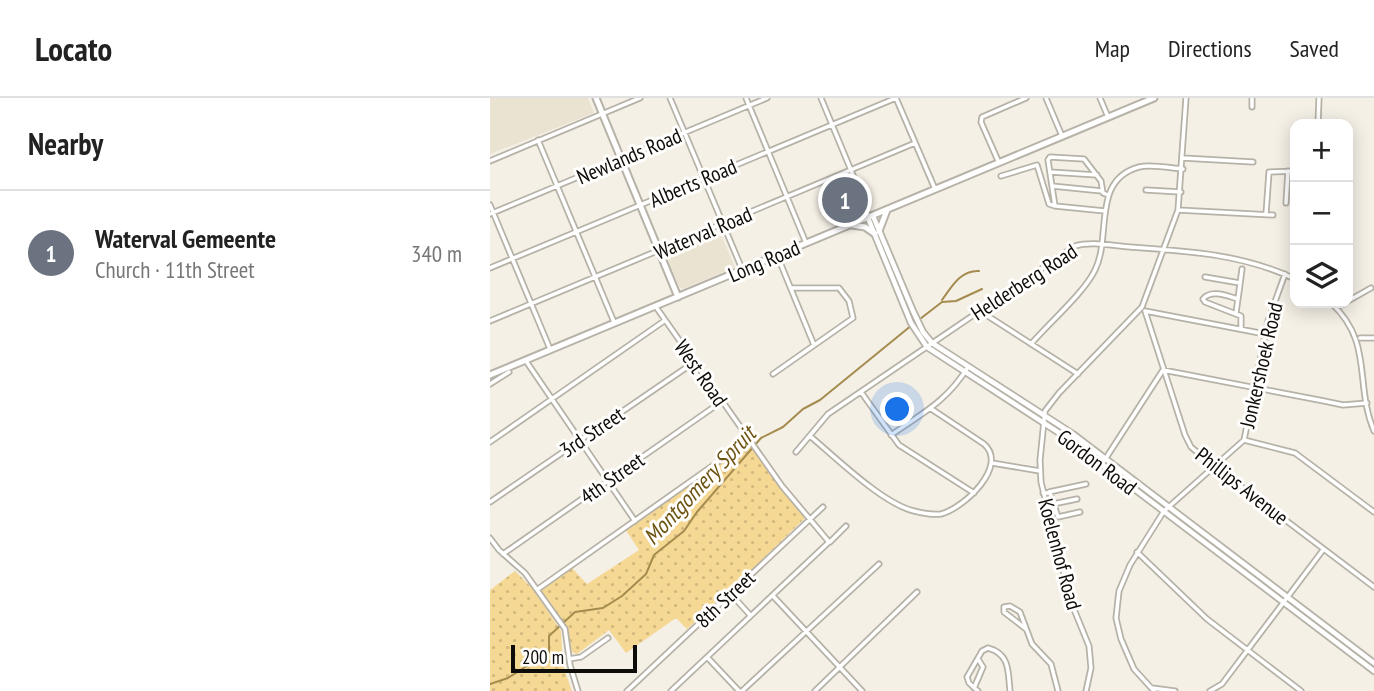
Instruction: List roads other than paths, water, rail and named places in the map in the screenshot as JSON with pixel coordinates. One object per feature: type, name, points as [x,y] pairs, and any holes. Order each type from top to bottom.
[{"type":"main road","points":[[596,98],[678,297]]},
{"type":"main road","name":"Long Road","points":[[490,374],[1154,98]]},
{"type":"main road","points":[[850,225],[865,227],[877,233],[887,210]]},
{"type":"street","points":[[490,161],[640,98]]},
{"type":"street","points":[[670,98],[742,270]]},
{"type":"street","points":[[746,98],[806,243]]},
{"type":"street","name":"Newlands Road","points":[[491,213],[767,98]]},
{"type":"street","points":[[821,98],[870,217]]},
{"type":"street","points":[[896,98],[935,189]]},
{"type":"street","name":"Alberts Road","points":[[490,268],[896,98]]},
{"type":"street","points":[[999,163],[981,122],[982,117],[1026,98]]},
{"type":"street","points":[[1046,98],[1062,135]]},
{"type":"street","points":[[1100,98],[1108,117]]},
{"type":"street","points":[[1044,415],[1047,407],[1143,309],[1178,210],[1186,98]]},
{"type":"street","points":[[1252,98],[1252,107]]},
{"type":"street","points":[[1318,119],[1319,98]]},
{"type":"street","points":[[538,140],[615,323]]},
{"type":"street","name":"Waterval Road","points":[[490,321],[915,143]]},
{"type":"street","points":[[1055,206],[1050,157],[1083,158],[1101,181],[1102,191]]},
{"type":"street","points":[[1183,158],[1253,162]]},
{"type":"street","points":[[1002,176],[1037,165],[1051,205],[1105,211]]},
{"type":"street","points":[[1031,344],[1088,282],[1097,265],[1104,245],[1105,211],[1111,188],[1141,166],[1183,169]]},
{"type":"street","points":[[1266,215],[1269,172],[1289,171],[1286,203]]},
{"type":"street","points":[[1050,172],[1097,175]]},
{"type":"street","points":[[1052,186],[1102,191],[1108,195]]},
{"type":"street","points":[[1146,191],[1181,192]]},
{"type":"street","points":[[490,205],[491,213],[550,349]]},
{"type":"street","points":[[1178,210],[1273,215]]},
{"type":"street","name":"Gordon Road","points":[[870,217],[918,321],[932,343],[1102,464],[1374,671]]},
{"type":"street","name":"Gordon Road","points":[[877,233],[912,325],[927,347],[1044,415],[1374,663]]},
{"type":"street","name":"Helderberg Road","points":[[796,452],[828,414],[1070,248],[1081,244],[1227,256],[1290,276]]},
{"type":"street","points":[[777,255],[814,345]]},
{"type":"street","points":[[1236,313],[1242,269],[1238,299]]},
{"type":"street","name":"Jonkershoek Road","points":[[1152,689],[1130,661],[1121,639],[1116,618],[1119,590],[1138,552],[1168,506],[1244,440],[1265,334],[1272,306],[1285,274]]},
{"type":"street","points":[[1205,277],[1240,283]]},
{"type":"street","points":[[773,374],[851,321],[851,307],[839,288],[791,288]]},
{"type":"street","points":[[1353,298],[1371,288]]},
{"type":"street","points":[[1238,299],[1212,294],[1203,299],[1242,317],[1241,329]]},
{"type":"street","name":"West Road","points":[[656,307],[721,402],[809,520],[829,542]]},
{"type":"street","points":[[1338,308],[1360,338],[1367,403],[1374,431]]},
{"type":"street","points":[[1143,309],[1265,334]]},
{"type":"street","name":"Phillips Avenue","points":[[1143,309],[1191,447],[1374,587]]},
{"type":"street","points":[[979,311],[1078,374]]},
{"type":"street","points":[[490,442],[664,321]]},
{"type":"street","points":[[1360,338],[1374,338]]},
{"type":"street","points":[[525,360],[635,521]]},
{"type":"street","name":"3rd Street","points":[[490,502],[694,363]]},
{"type":"street","points":[[891,435],[950,393],[967,370]]},
{"type":"street","points":[[1102,464],[1163,370],[1343,405],[1367,403]]},
{"type":"street","points":[[490,384],[509,372]]},
{"type":"street","points":[[861,392],[902,448],[974,493]]},
{"type":"street","name":"4th Street","points":[[503,554],[721,402]]},
{"type":"street","points":[[810,436],[861,480],[912,511],[942,513],[966,501],[974,493],[992,463],[990,450],[984,444],[930,408]]},
{"type":"street","name":"Koelenhof Road","points":[[1044,415],[1040,471],[1043,493],[1071,602],[1089,646],[1091,668],[1086,691]]},
{"type":"street","points":[[1244,440],[1295,453],[1374,512]]},
{"type":"street","points":[[538,589],[752,444]]},
{"type":"street","points":[[992,463],[1040,471]]},
{"type":"street","points":[[1043,493],[1086,484]]},
{"type":"street","points":[[1049,492],[1058,517],[1080,512]]},
{"type":"street","points":[[1054,504],[1077,499]]},
{"type":"street","name":"8th Street","points":[[627,691],[823,507]]},
{"type":"street","points":[[671,691],[846,526]]},
{"type":"street","points":[[490,538],[503,554],[525,573],[562,624],[568,639],[569,659],[578,691]]},
{"type":"street","points":[[1210,691],[1222,684],[1323,550]]},
{"type":"street","points":[[1138,552],[1207,619],[1301,691]]},
{"type":"street","points":[[707,657],[741,691],[879,564]]},
{"type":"street","points":[[815,691],[917,592]]},
{"type":"street","points":[[731,594],[751,616]]},
{"type":"street","points":[[773,596],[862,691]]},
{"type":"street","points":[[1026,629],[1004,612],[1004,607],[1010,606],[1020,612],[1034,647],[1051,664],[1058,691]]},
{"type":"street","points":[[569,659],[581,657],[608,638]]},
{"type":"street","points":[[978,659],[984,667],[976,689],[969,684],[967,677],[984,649],[988,648],[1005,658],[1010,691]]},
{"type":"street","points":[[1222,684],[1225,691]]},
{"type":"street","points":[[1152,689],[1175,691]]},
{"type":"waterway","points":[[942,300],[966,273],[979,271]]},
{"type":"waterway","name":"Montgomery Spruit","points":[[920,319],[942,302],[956,301],[982,289]]},
{"type":"waterway","name":"Montgomery Spruit","points":[[490,684],[508,678],[549,652],[549,636],[575,612],[603,608],[622,596],[646,574],[654,555],[684,531],[697,512],[761,438],[783,427],[803,409],[820,400],[912,325]]},
{"type":"place","name":"Waterval Gemeente","points":[[845,200]]}]
